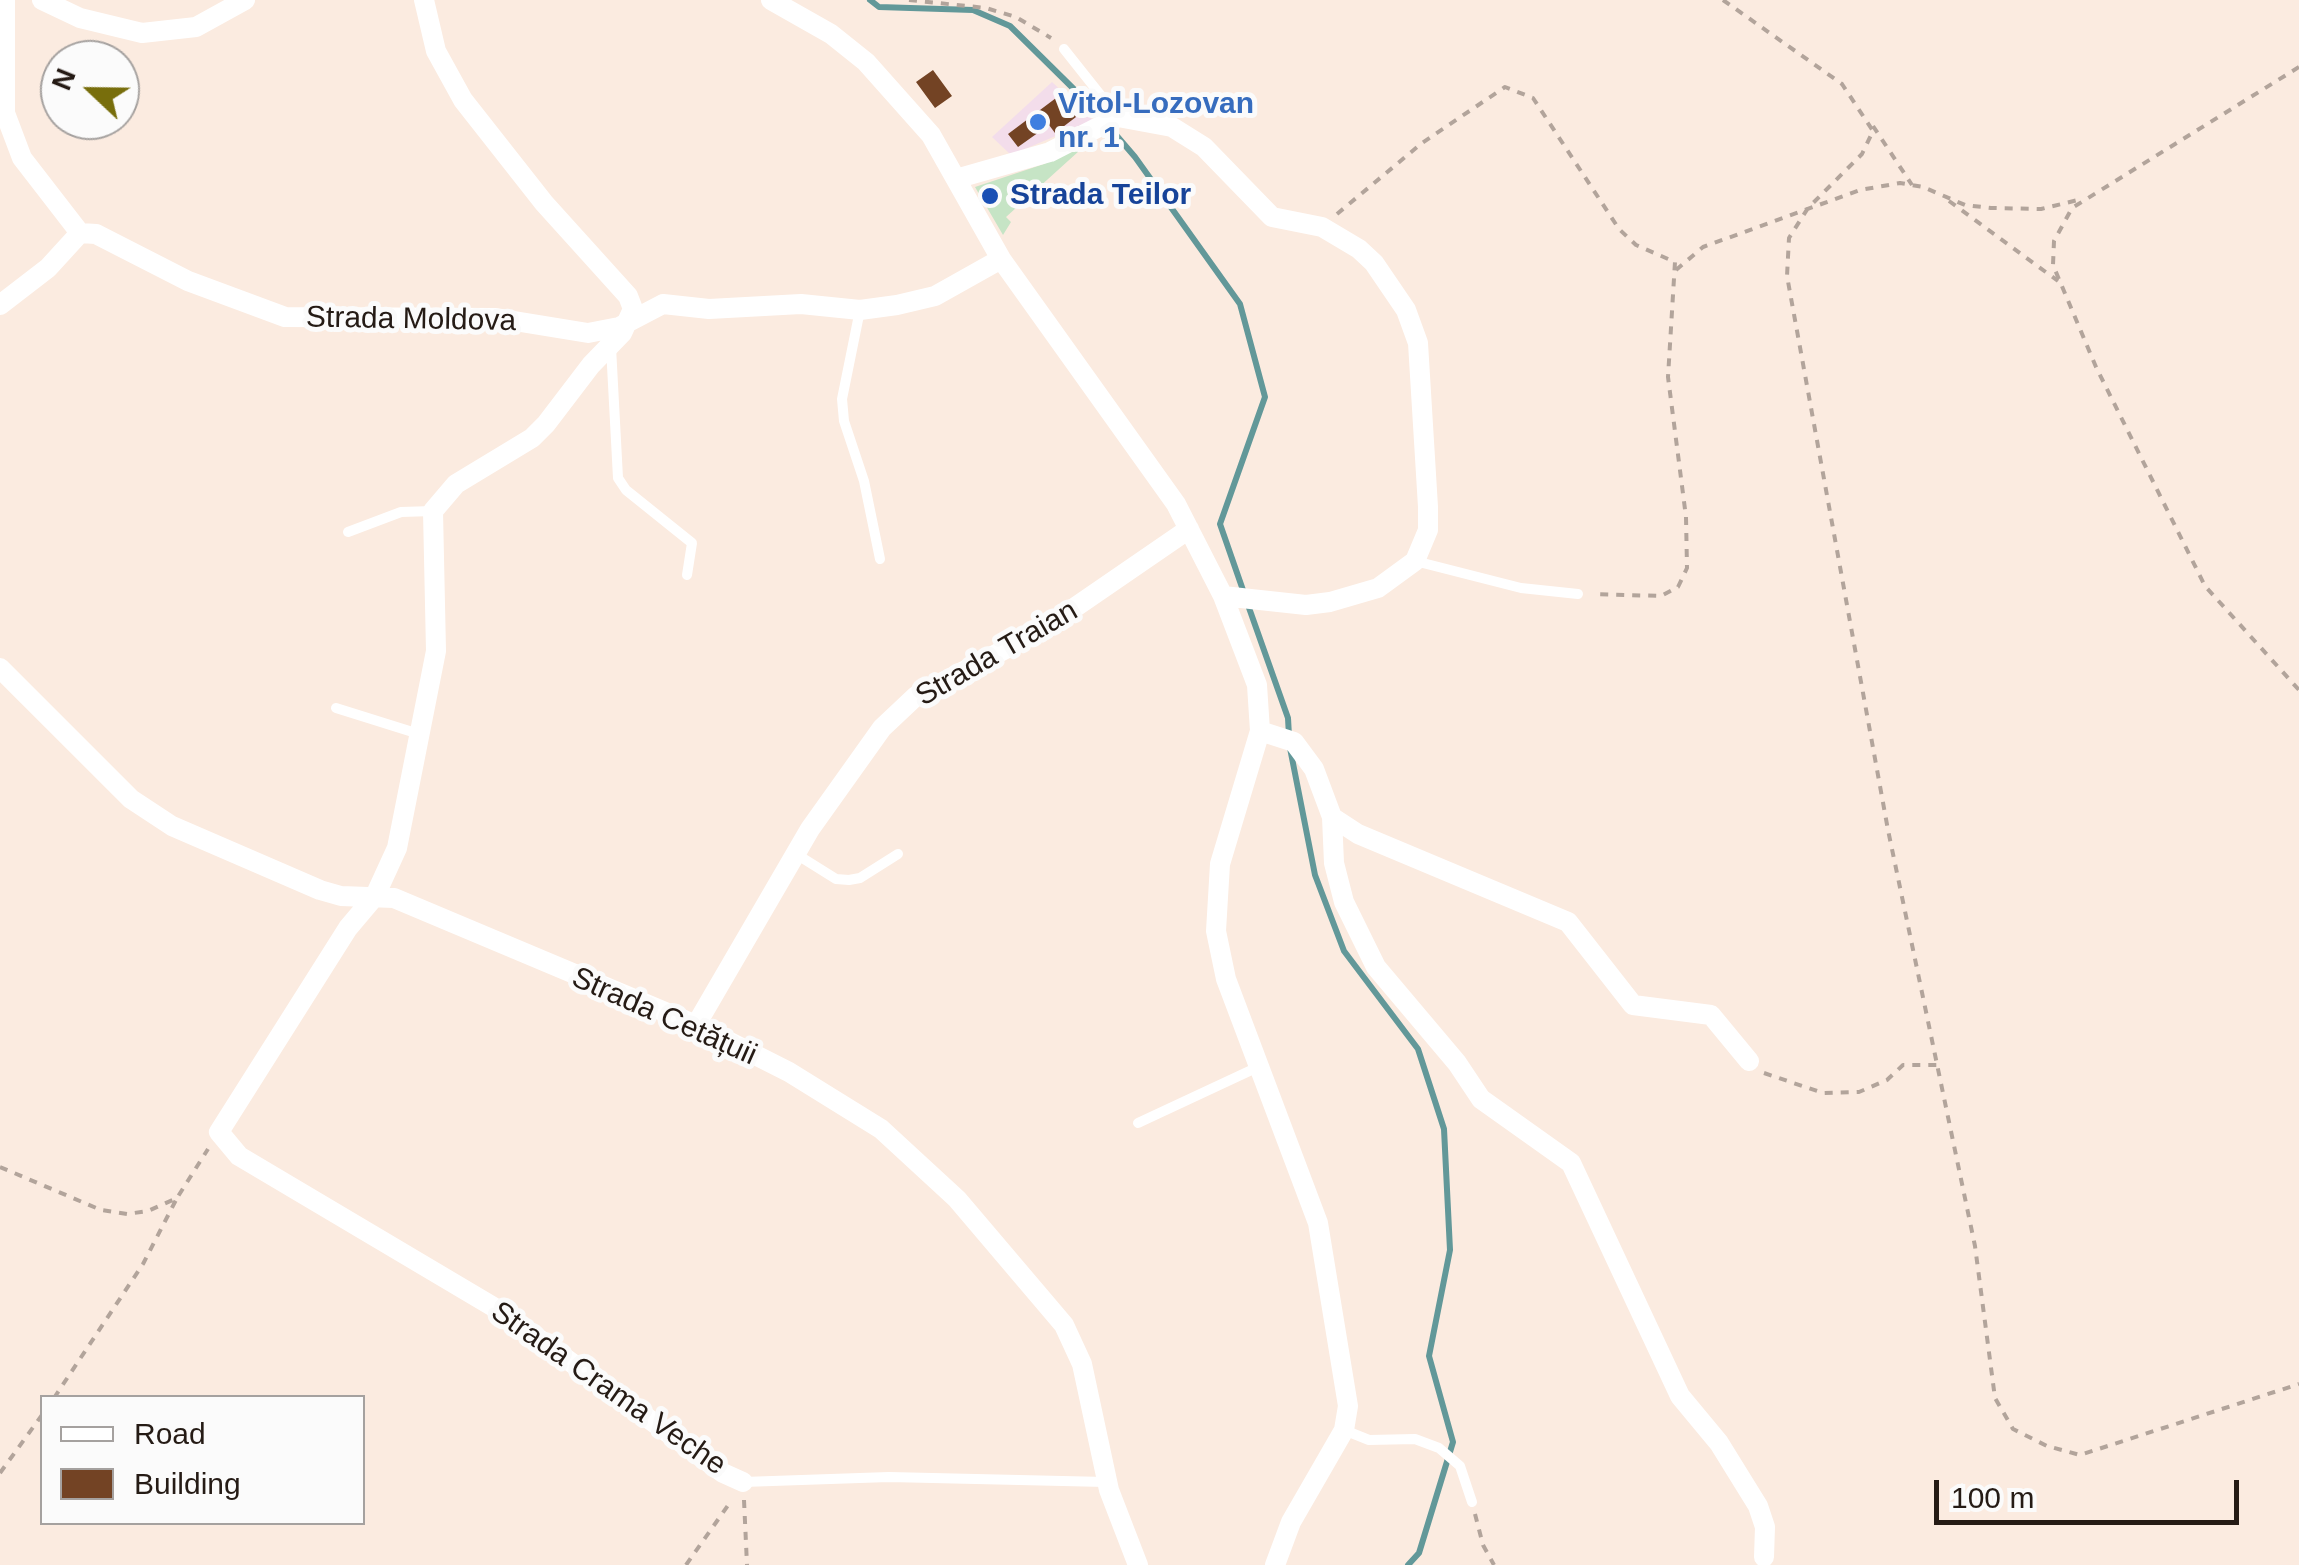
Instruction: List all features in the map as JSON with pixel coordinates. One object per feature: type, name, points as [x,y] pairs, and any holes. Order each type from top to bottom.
[{"type":"street","points":[[0,305],[48,268],[80,234],[22,158],[4,113],[5,0]]},
{"type":"street","points":[[42,0],[80,18],[142,33],[196,27],[219,18],[246,0]]},
{"type":"street","points":[[219,1132],[348,928],[375,896],[397,848],[436,651],[433,512],[456,484],[532,438],[591,364],[611,347],[633,309],[628,296],[544,202],[463,100],[436,51],[424,0]]},
{"type":"street","points":[[771,0],[794,5],[866,62],[931,135],[959,178],[1001,259],[1154,470],[1238,599],[1257,685],[1277,736],[1314,768],[1332,817],[1334,862],[1344,902],[1376,967],[1457,1064],[1481,1099],[1571,1163],[1680,1396],[1747,1484],[1765,1527],[1764,1557]]},
{"type":"street","points":[[959,178],[1050,152],[1118,116],[1172,126],[1188,134],[1272,217],[1322,227],[1374,263],[1413,323],[1418,343],[1428,530],[1415,561],[1399,576],[1354,598],[1306,605],[1238,599]]},
{"type":"street","name":"Strada Moldova","points":[[80,234],[96,234],[188,281],[285,317],[496,318],[588,333],[604,332],[663,304],[709,309],[802,304],[860,310],[935,296],[1001,259]]},
{"type":"street","name":"Strada Traian","points":[[696,1025],[796,854],[882,728],[916,696],[1042,630],[1189,529]]},
{"type":"street","name":"Strada Cetățuii","points":[[0,668],[149,812],[320,890],[411,904],[572,976],[696,1025],[788,1072],[880,1130],[990,1234],[1064,1325],[1082,1364],[1107,1482],[1138,1565]]},
{"type":"street","points":[[1275,1565],[1291,1522],[1344,1430],[1347,1379],[1318,1223],[1226,979],[1216,931],[1220,864],[1277,736]]},
{"type":"street","points":[[1332,817],[1358,834],[1568,922],[1632,1005],[1711,1016],[1748,1061]]},
{"type":"street","name":"Strada Crama Veche","points":[[219,1132],[240,1156],[502,1312],[723,1473],[743,1482]]},
{"type":"lane","points":[[1064,48],[1118,116]]},
{"type":"lane","points":[[860,310],[842,398],[844,421],[868,496],[880,560]]},
{"type":"lane","points":[[611,347],[618,478],[626,490],[692,544],[687,575]]},
{"type":"lane","points":[[348,532],[401,512],[433,512]]},
{"type":"lane","points":[[1415,561],[1521,588],[1578,594]]},
{"type":"lane","points":[[336,708],[419,734]]},
{"type":"lane","points":[[796,854],[836,879],[849,880],[898,854]]},
{"type":"lane","points":[[1138,1123],[1258,1067]]},
{"type":"lane","points":[[1344,1430],[1370,1440],[1415,1438],[1439,1448],[1460,1466],[1472,1502]]},
{"type":"lane","name":"Strada Crama Veche","points":[[743,1482],[889,1477],[1107,1482]]},
{"type":"path","points":[[909,0],[956,2],[1001,12],[1040,30],[1064,48]]},
{"type":"path","points":[[1723,0],[1842,84],[1912,185]]},
{"type":"path","points":[[2299,67],[2086,198],[2062,222],[2054,241],[2054,265],[2061,285],[2205,586],[2299,690]]},
{"type":"path","points":[[1322,227],[1422,142],[1506,86],[1533,98],[1620,229],[1636,245],[1675,262],[1668,377],[1686,518],[1687,568],[1678,587],[1662,596],[1578,594]]},
{"type":"path","points":[[1870,121],[1873,131],[1862,154],[1808,208],[1789,238],[1787,276],[1888,830],[1975,1246],[1995,1398],[2013,1429],[2047,1446],[2080,1455],[2299,1384]]},
{"type":"path","points":[[1674,272],[1703,247],[1860,190],[1912,185],[1965,205],[1991,208],[2041,209],[2086,198]]},
{"type":"path","points":[[1930,190],[2041,265],[2061,285]]},
{"type":"path","points":[[1748,1061],[1766,1074],[1822,1093],[1860,1092],[1887,1080],[1903,1064],[1939,1065]]},
{"type":"path","points":[[56,1395],[144,1264],[177,1198],[219,1132]]},
{"type":"path","points":[[0,1168],[102,1210],[148,1212],[177,1198]]},
{"type":"path","points":[[0,1473],[40,1418]]},
{"type":"path","points":[[743,1482],[746,1565]]},
{"type":"path","points":[[1472,1502],[1483,1545],[1494,1565]]},
{"type":"path","points":[[686,1565],[729,1504]]},
{"type":"shaded area","points":[[1052,82],[1093,120],[1011,155],[992,137]]},
{"type":"green space","points":[[1089,142],[1006,217],[1011,222],[1003,235],[975,187],[1044,164]]},
{"type":"building","points":[[933,70],[952,96],[935,108],[916,82]]},
{"type":"building","points":[[1060,95],[1076,117],[1055,133],[1049,125],[1018,147],[1008,134]]},
{"type":"waterway","points":[[870,0],[879,7],[973,10],[1010,26],[1092,107],[1135,157],[1240,304],[1265,397],[1220,524],[1244,593]]},
{"type":"waterway","points":[[1248,605],[1288,718],[1289,736]]},
{"type":"waterway","points":[[1290,748],[1315,875],[1344,951],[1418,1049],[1444,1129],[1450,1250],[1429,1356],[1453,1442],[1419,1553],[1408,1565]]},
{"type":"place","name":"Vitol-Lozovan nr. 1","points":[[1038,122]]},
{"type":"place","name":"Strada Teilor","points":[[990,196]]}]
